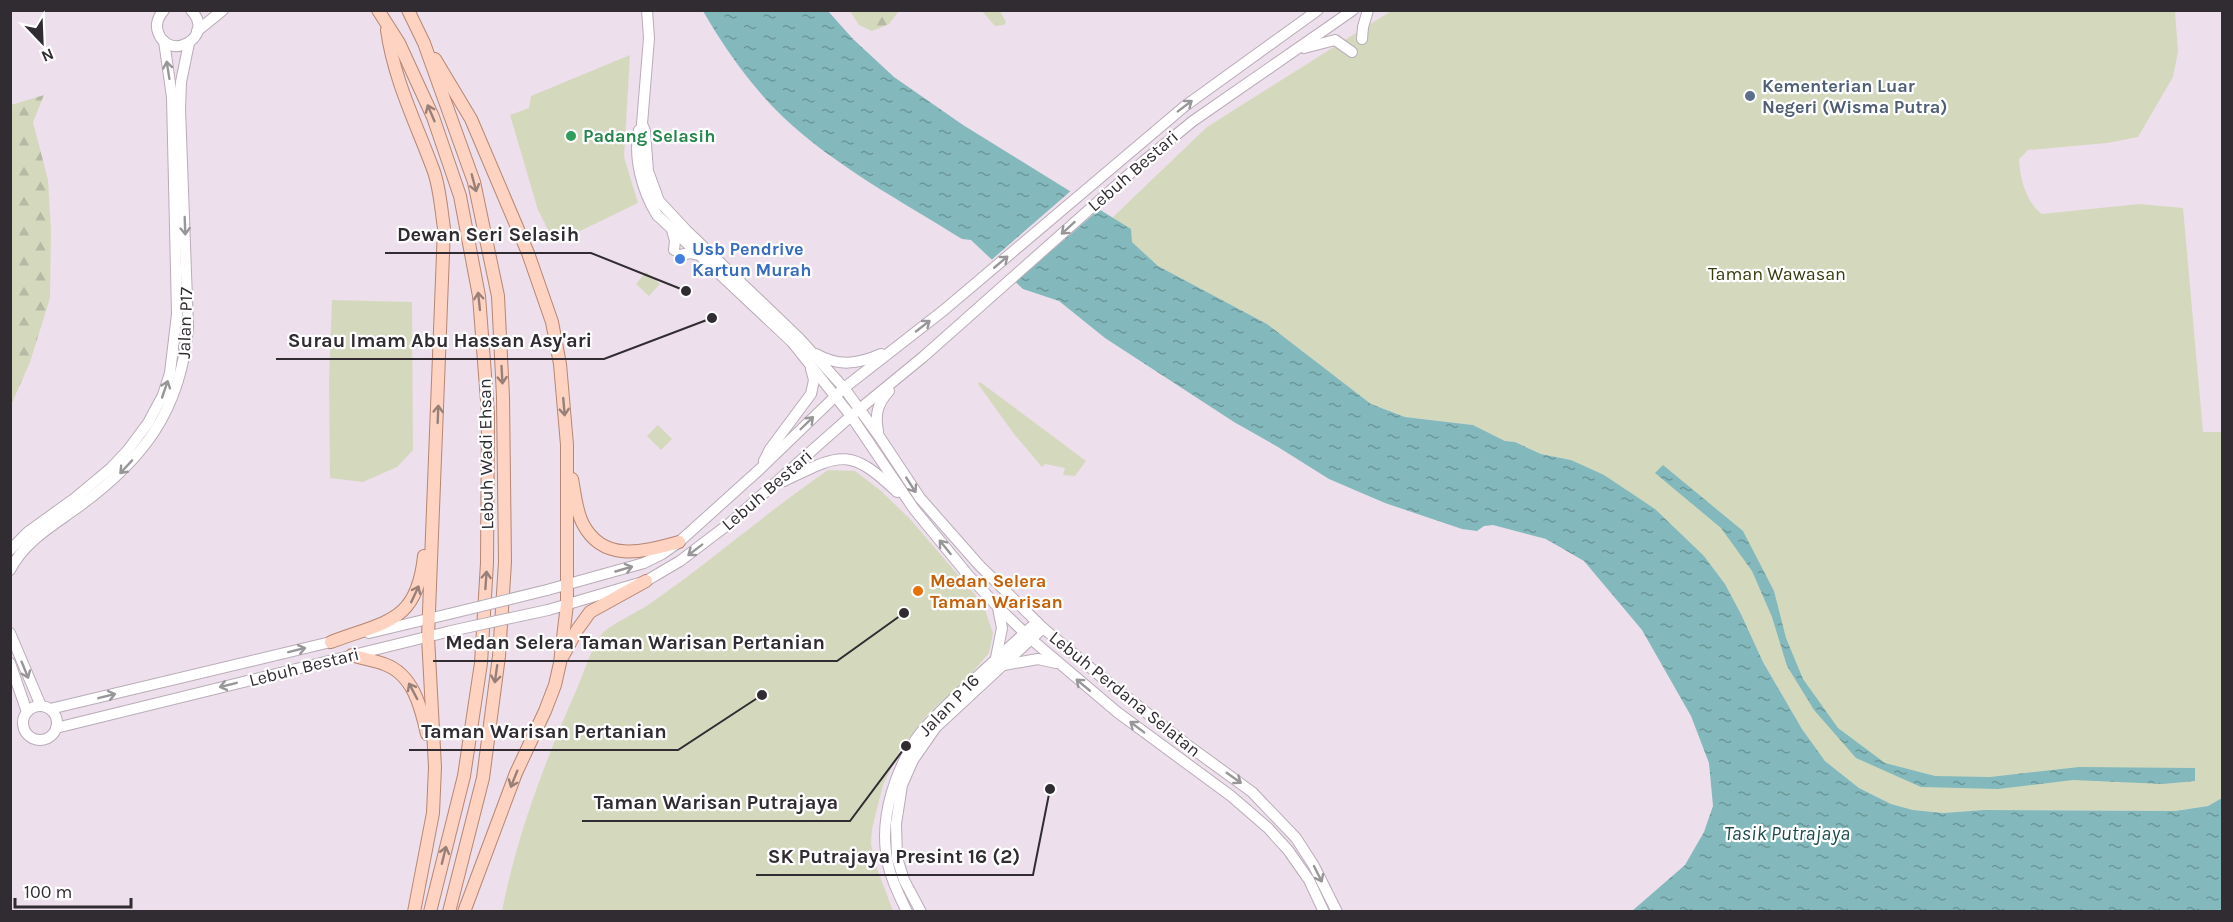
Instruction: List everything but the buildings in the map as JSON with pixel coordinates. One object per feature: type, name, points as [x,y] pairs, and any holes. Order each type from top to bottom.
[{"type":"main road","name":"Jalan P17","points":[[10,550],[28,532],[84,490],[128,450],[148,423],[163,395],[170,373],[177,303],[172,98],[164,41],[158,33],[157,24],[164,10]]},
{"type":"main road","points":[[191,10],[197,19],[197,31]]},
{"type":"main road","points":[[164,41],[176,46],[189,43],[197,31],[223,10]]},
{"type":"main road","name":"Lebuh Wadi Ehsan","points":[[378,10],[386,26],[399,43],[434,117],[460,196],[479,296],[488,414],[487,563],[481,663],[464,776],[430,912]]},
{"type":"main road","name":"Lebuh Wadi Ehsan","points":[[408,10],[424,43],[474,182],[498,296],[503,397],[505,562],[499,656],[483,778],[449,912]]},
{"type":"main road","points":[[646,10],[649,38],[642,124],[638,132],[637,152],[643,186],[657,215],[672,229],[689,239]]},
{"type":"main road","points":[[1291,30],[1304,10]]},
{"type":"main road","points":[[1320,10],[1332,25]]},
{"type":"main road","name":"Lebuh Bestari","points":[[46,707],[429,619],[644,563],[679,542],[760,470],[844,388],[956,300],[1185,106],[1320,10]]},
{"type":"main road","points":[[1362,39],[1368,10]]},
{"type":"main road","name":"Lebuh Bestari","points":[[56,728],[548,609],[646,581],[680,561],[730,523],[851,416],[923,357],[1144,161],[1193,121],[1332,25],[1346,12]]},
{"type":"main road","points":[[386,26],[390,51],[402,94],[434,172],[444,228],[428,637],[435,767],[433,813],[414,912]]},
{"type":"main road","points":[[1287,54],[1335,40],[1352,52]]},
{"type":"main road","name":"Jalan P17","points":[[10,570],[28,545],[100,492],[139,453],[162,420],[177,388],[186,352],[188,327],[180,109],[181,82],[189,43]]},
{"type":"main road","points":[[424,43],[444,71],[471,119],[528,253],[552,322],[560,364],[567,445],[578,513],[590,535],[603,546],[631,553],[679,542]]},
{"type":"main road","points":[[642,124],[645,131],[648,171],[654,192],[689,239]]},
{"type":"main road","points":[[672,229],[677,253],[700,255]]},
{"type":"main road","name":"Lebuh Perdana Selatan","points":[[689,239],[700,255],[786,335],[810,363],[851,416],[914,509],[968,575],[1027,636],[1059,664],[1141,731],[1231,796],[1268,828],[1288,850],[1309,880],[1324,912]]},
{"type":"main road","name":"Lebuh Perdana Selatan","points":[[689,239],[811,351],[860,409],[920,498],[979,565],[1040,625],[1150,716],[1252,792],[1296,838],[1314,866],[1337,912]]},
{"type":"main road","points":[[811,351],[827,360],[854,363],[868,360],[897,347]]},
{"type":"main road","points":[[879,436],[876,412],[882,398],[923,357]]},
{"type":"main road","points":[[760,470],[770,449],[811,394],[814,380],[810,363]]},
{"type":"main road","points":[[464,912],[516,773],[548,703],[560,663],[567,604],[567,445]]},
{"type":"main road","points":[[331,642],[399,615],[413,600],[422,578],[437,448]]},
{"type":"main road","points":[[771,488],[830,460],[844,459],[861,462],[874,470],[914,509]]},
{"type":"main road","points":[[560,663],[577,630],[590,612],[646,581]]},
{"type":"main road","points":[[998,606],[1002,628],[999,662],[1038,659],[1059,664]]},
{"type":"main road","name":"Jalan P 16","points":[[907,912],[897,892],[886,853],[888,811],[894,782],[917,737],[930,721],[1040,625]]},
{"type":"main road","points":[[10,633],[46,707],[55,714],[56,728],[48,738],[40,740],[33,738],[24,728],[23,721],[31,708],[46,707]]},
{"type":"main road","points":[[352,655],[384,664],[398,671],[407,680],[421,706],[435,767]]},
{"type":"main road","name":"Jalan P 16","points":[[921,912],[904,880],[897,858],[896,824],[902,785],[913,760],[936,727],[999,662]]},
{"type":"main road","points":[[10,663],[27,712]]},
{"type":"green space","points":[[850,11],[899,11],[889,24],[872,31],[859,25]]},
{"type":"green space","points":[[982,11],[1000,11],[1006,22],[1004,25],[995,26]]},
{"type":"green space","name":"Taman Wawasan","points":[[1391,11],[2175,11],[2178,52],[2173,77],[2138,137],[2107,143],[2028,150],[2019,159],[2025,190],[2036,209],[2042,214],[2139,204],[2183,208],[2203,432],[2222,432],[2222,798],[2208,806],[2175,811],[1984,810],[1943,813],[1913,810],[1891,804],[1859,788],[1825,761],[1802,729],[1763,662],[1725,584],[1704,556],[1571,460],[1541,454],[1515,442],[1505,441],[1473,425],[1405,417],[1371,404],[1267,324],[1158,266],[1132,242],[1113,217],[1207,127]]},
{"type":"green space","name":"Padang Selasih","points":[[630,55],[624,157],[638,203],[555,243],[538,210],[510,115],[529,108],[531,96]]},
{"type":"green space","points":[[44,95],[33,122],[48,180],[51,230],[50,298],[30,362],[11,405],[11,105]]},
{"type":"green space","points":[[646,272],[660,284],[649,296],[636,284]]},
{"type":"green space","points":[[332,300],[412,302],[413,450],[397,467],[363,482],[330,478],[329,379]]},
{"type":"green space","points":[[980,382],[1086,461],[1075,476],[1063,475],[1065,468],[1045,464],[1042,467],[1014,434],[978,384]]},
{"type":"green space","points":[[658,425],[672,439],[661,450],[647,436]]},
{"type":"green space","points":[[828,470],[855,471],[880,490],[910,519],[983,604],[993,633],[989,653],[970,675],[927,715],[901,748],[883,785],[872,829],[871,844],[876,866],[893,911],[502,911],[515,855],[533,800],[590,655],[601,635],[673,587]]},
{"type":"water","name":"Tasik Putrajaya","points":[[703,11],[828,11],[853,39],[894,77],[963,125],[1131,229],[1132,242],[1158,266],[1267,324],[1371,404],[1405,417],[1473,425],[1505,441],[1515,442],[1541,454],[1571,460],[1604,475],[1655,509],[1704,556],[1725,584],[1763,662],[1802,729],[1825,761],[1859,788],[1891,804],[1913,810],[1943,813],[1984,810],[2175,811],[2208,806],[2222,798],[2222,911],[1632,911],[1685,865],[1704,832],[1713,806],[1709,763],[1691,716],[1642,630],[1584,561],[1546,539],[1493,525],[1484,526],[1477,531],[1462,529],[1385,503],[1329,479],[1234,422],[1105,338],[1059,301],[1023,289],[971,240],[962,239],[869,182],[803,135],[749,80]]},
{"type":"water","points":[[1663,465],[1743,531],[1774,591],[1786,638],[1803,679],[1838,728],[1885,763],[1935,776],[1990,777],[2079,767],[2195,768],[2195,781],[2163,784],[2073,780],[1998,789],[1921,787],[1856,758],[1814,710],[1787,666],[1772,617],[1752,571],[1721,528],[1655,473]]},
{"type":"pier","points":[[1073,189],[1102,207],[1013,284],[989,262]]},
{"type":"place","name":"Kementerian Luar Negeri (Wisma Putra)","points":[[1750,96]]},
{"type":"place","name":"Padang Selasih","points":[[571,136]]},
{"type":"place","name":"Usb Pendrive Kartun Murah","points":[[680,259]]},
{"type":"place","name":"Dewan Seri Selasih","points":[[686,291]]},
{"type":"place","name":"Surau Imam Abu Hassan Asy'ari","points":[[712,318]]},
{"type":"place","name":"Medan Selera Taman Warisan","points":[[918,591]]},
{"type":"place","name":"Medan Selera Taman Warisan Pertanian","points":[[904,613]]},
{"type":"place","name":"Taman Warisan Pertanian","points":[[762,695]]},
{"type":"place","name":"Taman Warisan Putrajaya","points":[[906,746]]},
{"type":"place","name":"SK Putrajaya Presint 16 (2)","points":[[1050,789]]}]
